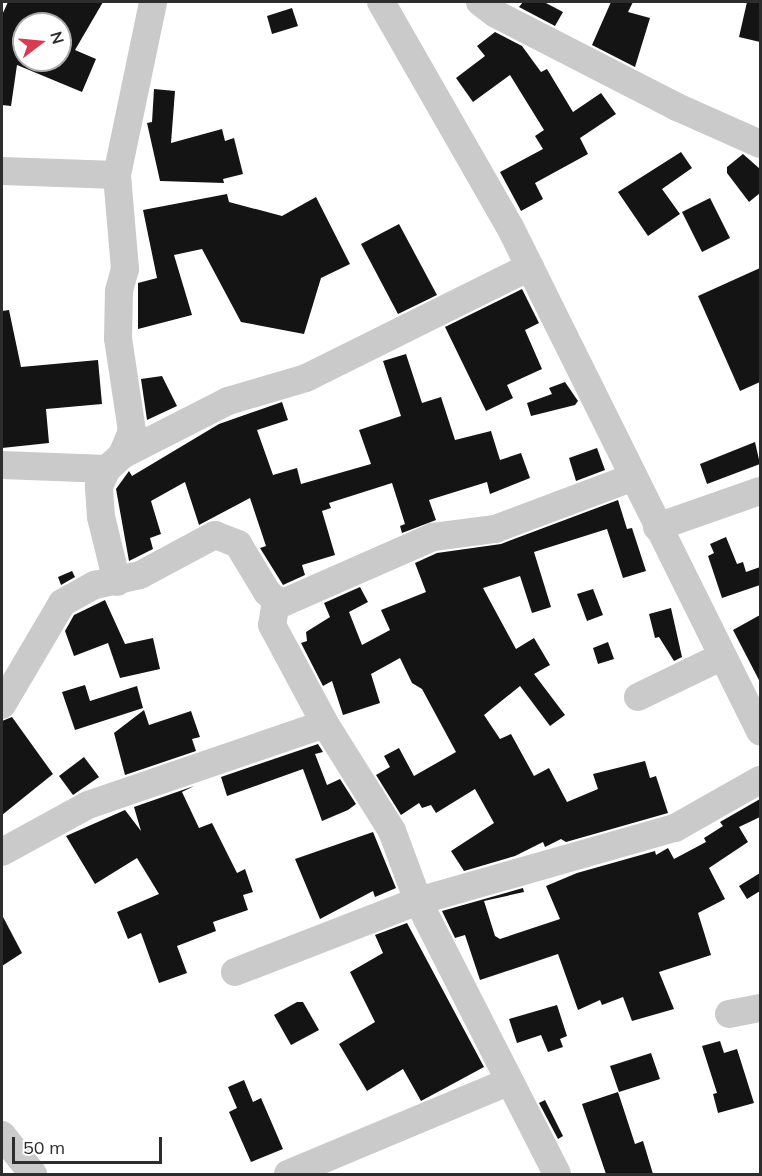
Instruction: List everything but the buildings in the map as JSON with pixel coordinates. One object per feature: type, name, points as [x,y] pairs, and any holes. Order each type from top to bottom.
[{"type":"street","points":[[117,582],[101,517],[99,486],[132,431],[118,338],[119,291],[125,269],[117,175],[153,2]]},
{"type":"street","points":[[381,2],[530,267],[760,731]]},
{"type":"street","points":[[480,2],[496,15],[677,107],[760,144]]},
{"type":"street","points":[[2,171],[117,175]]},
{"type":"street","points":[[2,465],[114,462],[228,401],[306,378],[530,267]]},
{"type":"street","points":[[276,601],[285,602],[433,537],[495,529],[633,477]]},
{"type":"street","points":[[657,526],[760,491]]},
{"type":"street","points":[[2,705],[62,603],[95,585],[117,582],[215,535],[238,544],[276,601],[272,625],[325,724],[392,831],[418,901],[508,1083],[557,1174]]},
{"type":"street","points":[[638,697],[723,656]]},
{"type":"street","points":[[2,852],[88,805],[325,724]]},
{"type":"street","points":[[236,972],[418,901],[675,828],[760,780]]},
{"type":"street","points":[[729,1014],[760,1008]]},
{"type":"street","points":[[288,1174],[508,1083]]},
{"type":"street","points":[[2,1134],[18,1167]]}]
